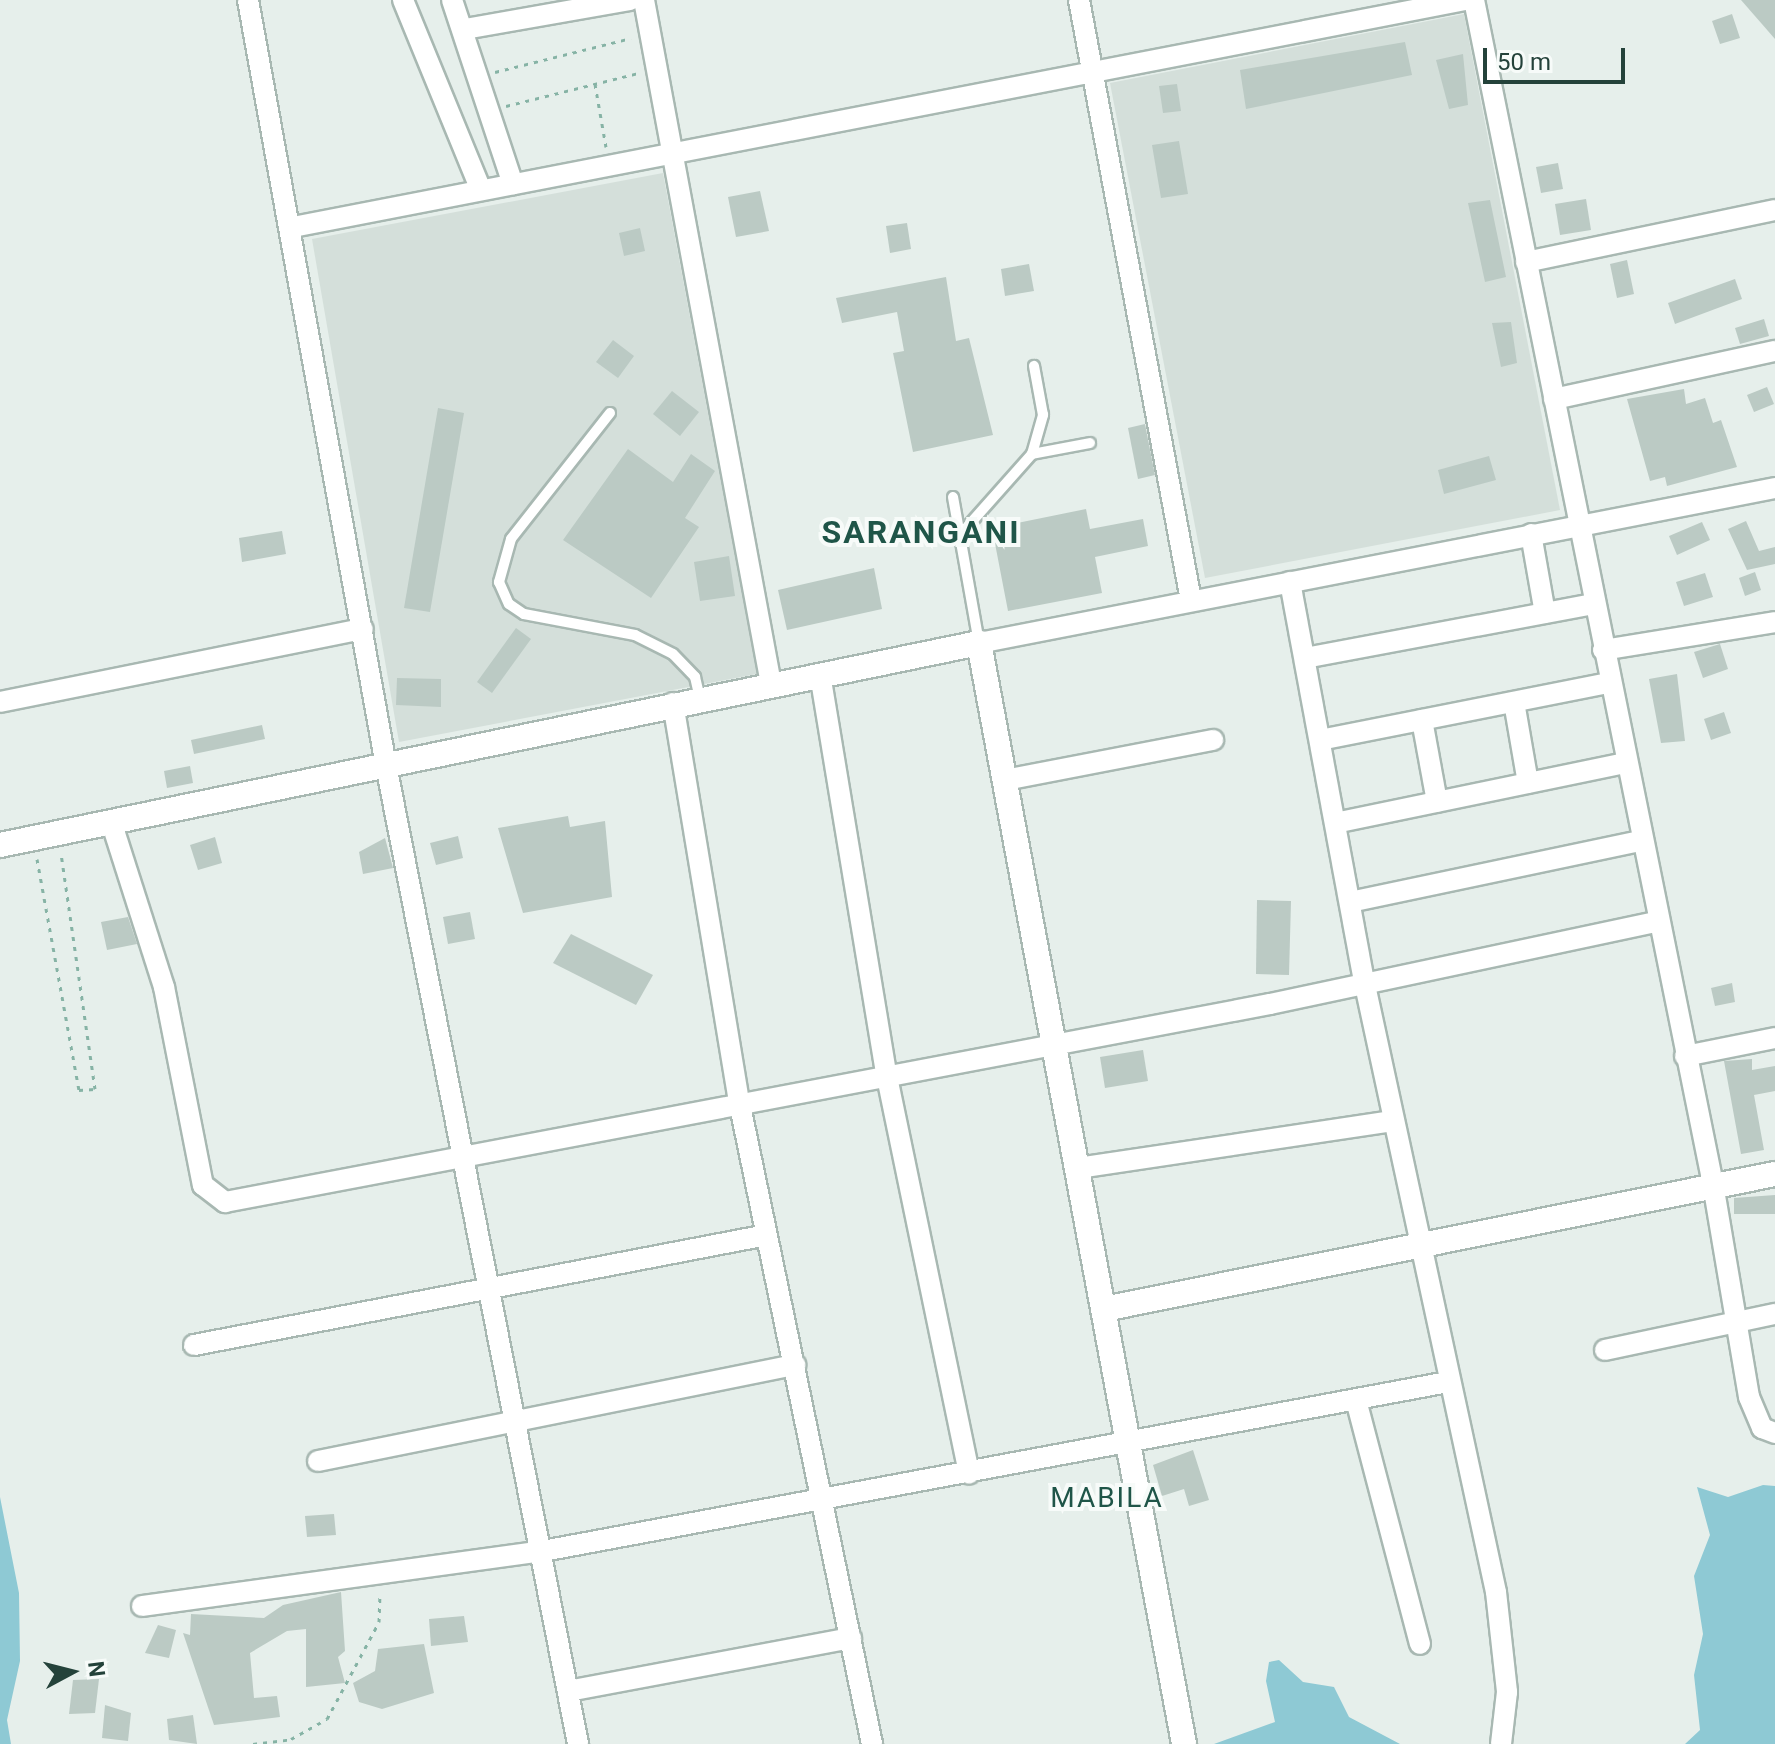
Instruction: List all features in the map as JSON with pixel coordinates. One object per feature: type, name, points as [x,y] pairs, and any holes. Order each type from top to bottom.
[{"type":"street","points":[[248,0],[293,227],[385,760],[543,1551],[578,1744]]},
{"type":"street","points":[[403,0],[481,190]]},
{"type":"street","points":[[452,0],[465,29],[513,184]]},
{"type":"street","points":[[465,29],[630,0]]},
{"type":"street","points":[[644,0],[771,684]]},
{"type":"street","points":[[1079,0],[1191,600]]},
{"type":"street","points":[[293,227],[1091,69],[1465,0]]},
{"type":"street","points":[[1474,0],[1655,922],[1713,1184],[1752,1411],[1775,1433]]},
{"type":"street","points":[[1526,262],[1775,210]]},
{"type":"street","points":[[1554,399],[1775,351]]},
{"type":"street","points":[[0,845],[385,760],[1775,488]]},
{"type":"street","points":[[1531,534],[1545,613]]},
{"type":"street","points":[[1290,582],[1365,985],[1501,1623],[1507,1692],[1501,1744]]},
{"type":"street","points":[[1305,658],[1594,604]]},
{"type":"street","points":[[1603,650],[1775,622]]},
{"type":"street","points":[[0,702],[363,629]]},
{"type":"street","points":[[979,643],[1184,1744]]},
{"type":"street","points":[[820,674],[887,1077],[969,1474]]},
{"type":"street","points":[[1320,740],[1609,683]]},
{"type":"street","points":[[1514,702],[1528,783]]},
{"type":"street","points":[[673,703],[739,1101],[872,1744]]},
{"type":"street","points":[[1422,720],[1437,802]]},
{"type":"street","points":[[1005,780],[1213,740]]},
{"type":"street","points":[[1335,823],[1624,763]]},
{"type":"street","points":[[111,821],[161,975],[190,1132],[212,1198],[252,1201],[739,1101],[887,1077],[1365,985],[1655,922]]},
{"type":"street","points":[[1350,902],[1639,841]]},
{"type":"street","points":[[1685,1056],[1775,1038]]},
{"type":"street","points":[[1078,1168],[1393,1121]]},
{"type":"street","points":[[1104,1309],[1420,1248],[1713,1184],[1775,1174]]},
{"type":"street","points":[[194,1345],[767,1235]]},
{"type":"street","points":[[1605,1350],[1775,1314]]},
{"type":"street","points":[[318,1461],[795,1365]]},
{"type":"street","points":[[142,1606],[543,1551],[969,1474],[1448,1382]]},
{"type":"street","points":[[1356,1400],[1420,1644]]},
{"type":"street","points":[[568,1691],[851,1638]]},
{"type":"lane","points":[[960,535],[1032,454],[1043,415],[1034,366]]},
{"type":"lane","points":[[610,413],[511,539],[499,582],[509,604],[524,614],[635,635],[673,654],[695,677],[700,698]]},
{"type":"lane","points":[[1032,454],[1090,443]]},
{"type":"lane","points":[[953,497],[979,643]]},
{"type":"path","points":[[480,77],[651,35]]},
{"type":"path","points":[[490,110],[658,68]]},
{"type":"path","points":[[595,84],[609,165]]},
{"type":"path","points":[[33,838],[79,1090],[95,1089],[57,833]]},
{"type":"path","points":[[253,1744],[291,1739],[327,1719],[379,1622],[381,1574]]},
{"type":"shaded area","points":[[1464,14],[1560,510],[1205,578],[1110,83]]},
{"type":"shaded area","points":[[663,173],[757,674],[399,742],[312,239]]},
{"type":"water","points":[[1763,1485],[1775,1486],[1775,1744],[1685,1744],[1700,1730],[1694,1675],[1703,1634],[1694,1576],[1710,1535],[1697,1487],[1728,1497]]},
{"type":"water","points":[[0,1497],[19,1593],[20,1661],[7,1720],[11,1744],[0,1744]]},
{"type":"water","points":[[1279,1660],[1303,1682],[1334,1687],[1349,1717],[1400,1744],[1214,1744],[1275,1722],[1266,1681],[1269,1662]]},
{"type":"building","points":[[1741,0],[1775,0],[1775,39]]},
{"type":"building","points":[[1732,14],[1740,38],[1720,44],[1712,21]]},
{"type":"building","points":[[1405,42],[1412,75],[1246,109],[1240,70]]},
{"type":"building","points":[[1463,54],[1468,105],[1449,109],[1436,60]]},
{"type":"building","points":[[1177,84],[1181,111],[1163,113],[1159,86]]},
{"type":"building","points":[[1179,141],[1188,194],[1161,198],[1152,145]]},
{"type":"building","points":[[1558,163],[1563,189],[1541,193],[1536,167]]},
{"type":"building","points":[[760,191],[769,231],[736,237],[728,197]]},
{"type":"building","points":[[1586,199],[1591,230],[1560,235],[1555,204]]},
{"type":"building","points":[[1490,200],[1506,277],[1485,282],[1468,203]]},
{"type":"building","points":[[907,223],[911,249],[890,253],[886,226]]},
{"type":"building","points":[[640,228],[645,251],[624,256],[619,233]]},
{"type":"building","points":[[1627,260],[1634,294],[1617,298],[1610,264]]},
{"type":"building","points":[[1029,264],[1034,291],[1005,296],[1001,269]]},
{"type":"building","points":[[946,277],[956,341],[969,338],[993,435],[913,452],[893,353],[904,351],[897,312],[842,323],[836,298]]},
{"type":"building","points":[[1735,279],[1742,299],[1675,324],[1668,303]]},
{"type":"building","points":[[1764,319],[1769,336],[1740,344],[1735,328]]},
{"type":"building","points":[[1511,322],[1517,363],[1501,367],[1492,323]]},
{"type":"building","points":[[613,340],[634,356],[618,378],[596,362]]},
{"type":"building","points":[[1767,387],[1774,404],[1754,412],[1747,395]]},
{"type":"building","points":[[1684,389],[1686,404],[1705,398],[1713,423],[1721,420],[1737,467],[1667,486],[1665,477],[1650,481],[1627,399]]},
{"type":"building","points":[[672,391],[699,412],[680,436],[653,414]]},
{"type":"building","points":[[438,408],[464,413],[430,612],[404,608]]},
{"type":"building","points":[[1145,424],[1155,475],[1138,479],[1128,428]]},
{"type":"building","points":[[628,449],[673,482],[691,454],[715,471],[685,518],[699,527],[651,598],[563,540]]},
{"type":"building","points":[[1489,456],[1496,480],[1444,494],[1438,470]]},
{"type":"building","points":[[1086,509],[1090,529],[1143,519],[1148,546],[1095,557],[1102,593],[1008,611],[992,528]]},
{"type":"building","points":[[1746,521],[1759,551],[1775,547],[1775,564],[1747,570],[1728,529]]},
{"type":"building","points":[[1702,522],[1710,540],[1677,555],[1669,536]]},
{"type":"building","points":[[282,531],[286,554],[242,562],[239,538]]},
{"type":"building","points":[[729,556],[735,596],[700,601],[694,562]]},
{"type":"building","points":[[874,568],[882,609],[787,630],[778,590]]},
{"type":"building","points":[[1755,572],[1761,590],[1745,596],[1739,578]]},
{"type":"building","points":[[1705,573],[1713,597],[1684,606],[1676,582]]},
{"type":"building","points":[[516,628],[531,639],[492,693],[477,682]]},
{"type":"building","points":[[1720,644],[1728,669],[1703,678],[1694,652]]},
{"type":"building","points":[[1677,674],[1685,741],[1661,743],[1649,679]]},
{"type":"building","points":[[397,678],[441,679],[441,707],[396,705]]},
{"type":"building","points":[[1724,712],[1731,733],[1711,740],[1704,719]]},
{"type":"building","points":[[262,725],[265,739],[194,754],[191,740]]},
{"type":"building","points":[[190,766],[193,783],[167,788],[164,771]]},
{"type":"building","points":[[568,816],[570,827],[605,821],[612,897],[523,913],[498,828]]},
{"type":"building","points":[[458,836],[463,858],[436,865],[430,843]]},
{"type":"building","points":[[215,837],[222,863],[198,870],[190,845]]},
{"type":"building","points":[[385,838],[393,868],[363,874],[359,852]]},
{"type":"building","points":[[1257,900],[1291,901],[1289,975],[1256,974]]},
{"type":"building","points":[[470,912],[475,939],[448,944],[443,917]]},
{"type":"building","points":[[128,917],[137,944],[107,950],[101,922]]},
{"type":"building","points":[[571,934],[653,975],[636,1005],[553,963]]},
{"type":"building","points":[[1732,983],[1735,1002],[1715,1006],[1711,988]]},
{"type":"building","points":[[1143,1050],[1148,1081],[1105,1088],[1100,1057]]},
{"type":"building","points":[[1752,1059],[1752,1070],[1775,1066],[1775,1091],[1754,1095],[1764,1150],[1741,1154],[1724,1061]]},
{"type":"building","points":[[1775,1195],[1775,1214],[1734,1214],[1734,1198]]},
{"type":"building","points":[[1193,1450],[1209,1500],[1189,1506],[1184,1489],[1162,1496],[1153,1465]]},
{"type":"building","points":[[334,1514],[336,1535],[307,1537],[305,1516]]},
{"type":"building","points":[[341,1592],[345,1651],[338,1657],[345,1683],[306,1687],[306,1629],[287,1631],[250,1653],[254,1698],[277,1696],[280,1717],[214,1725],[183,1633],[190,1635],[191,1614],[264,1618],[283,1605]]},
{"type":"building","points":[[464,1616],[468,1642],[431,1646],[429,1619]]},
{"type":"building","points":[[158,1625],[176,1630],[169,1658],[145,1653]]},
{"type":"building","points":[[424,1644],[434,1693],[382,1709],[359,1702],[353,1683],[375,1671],[378,1649]]},
{"type":"building","points":[[99,1679],[95,1713],[69,1714],[73,1680]]},
{"type":"building","points":[[105,1705],[131,1713],[128,1741],[102,1738]]},
{"type":"building","points":[[193,1715],[197,1744],[169,1740],[167,1719]]},
{"type":"district","name":"SARANGANI","points":[[921,532]]},
{"type":"district","name":"MABILA","points":[[1107,1498]]}]
